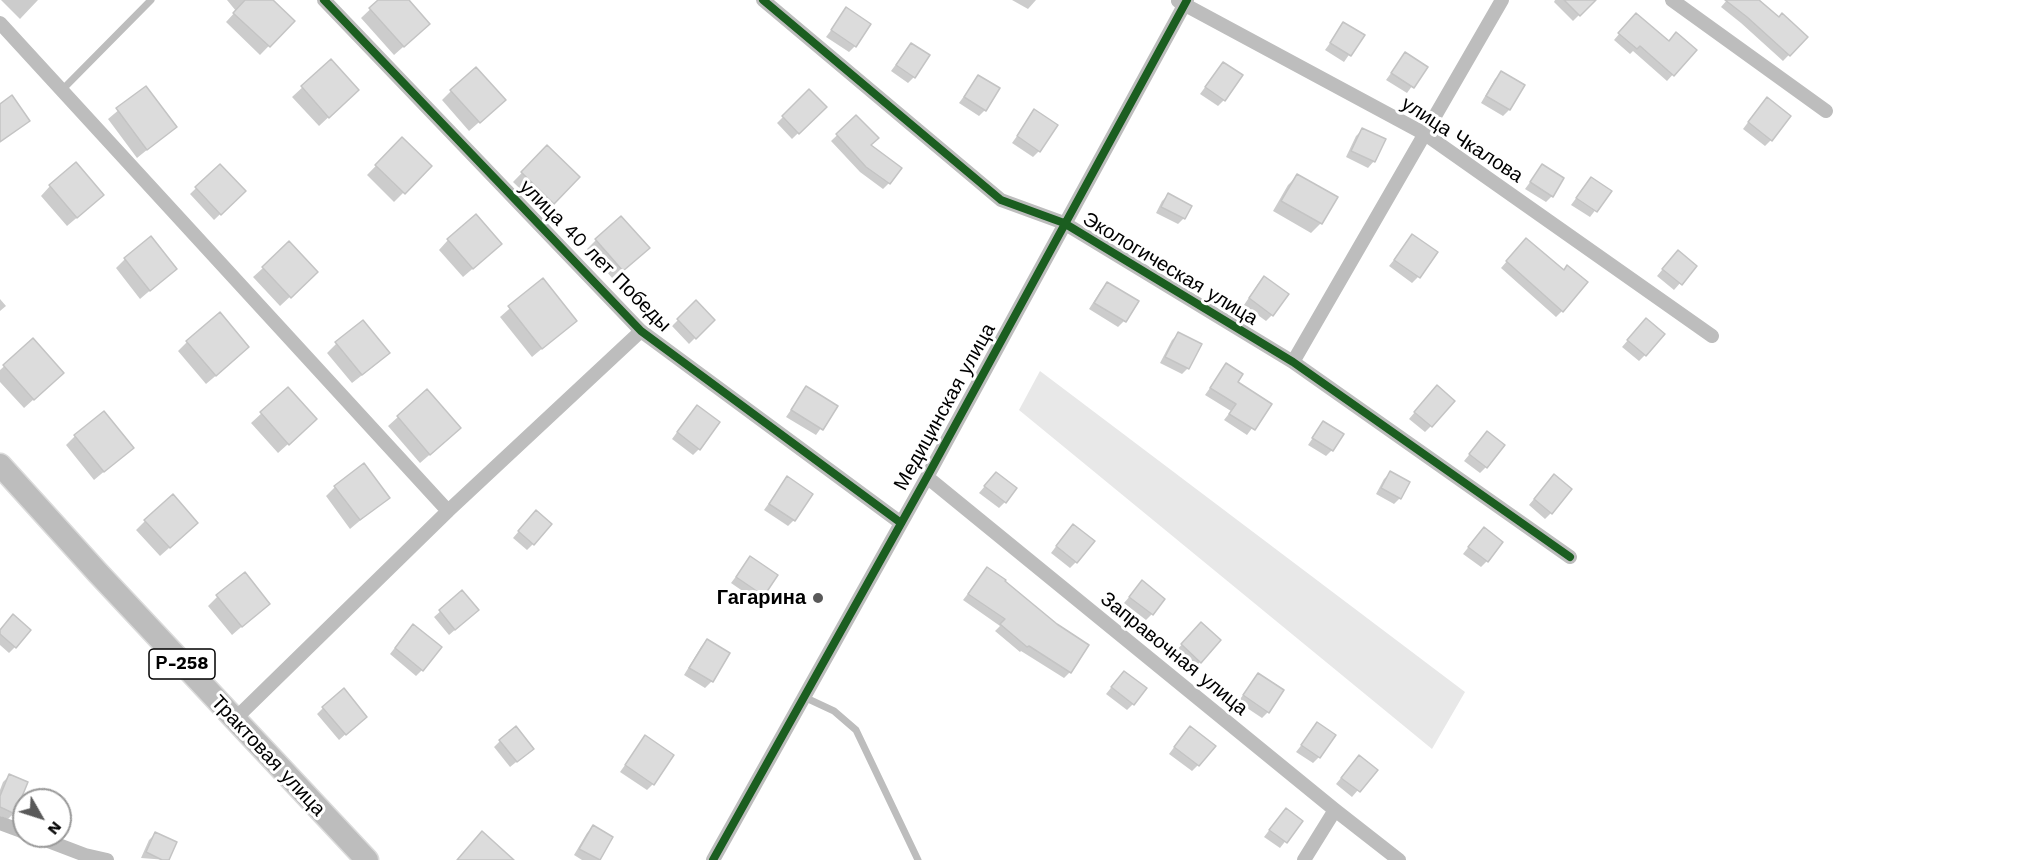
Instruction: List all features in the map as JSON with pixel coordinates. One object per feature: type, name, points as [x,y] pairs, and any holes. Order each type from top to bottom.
[{"type":"highway","name":"Трактовая улица","points":[[0,465],[234,720],[367,860]]},
{"type":"street","name":"улица 40 лет Победы","points":[[324,0],[641,331],[901,523]]},
{"type":"street","name":"Экологическая улица","points":[[763,0],[1001,200],[1064,223],[1293,362],[1570,557]]},
{"type":"street","points":[[1293,362],[1502,0]]},
{"type":"street","points":[[1672,0],[1826,111]]},
{"type":"street","name":"Медицинская улица","points":[[713,860],[927,477],[1183,1]]},
{"type":"street","name":"улица Чкалова","points":[[1183,1],[1425,134],[1712,336]]},
{"type":"street","points":[[0,24],[448,511]]},
{"type":"street","points":[[234,720],[448,511],[641,331]]},
{"type":"street","name":"Заправочная улица","points":[[927,477],[1399,860]]},
{"type":"street","points":[[1304,860],[1335,810]]},
{"type":"street","points":[[67,848],[107,860]]},
{"type":"lane","points":[[63,90],[151,0]]},
{"type":"lane","points":[[804,697],[834,711],[856,730],[918,860]]},
{"type":"shaded area","points":[[1040,371],[1465,692],[1432,749],[1019,410]]},
{"type":"building","points":[[245,0],[273,0],[295,21],[270,47],[233,13]]},
{"type":"building","points":[[378,0],[409,0],[430,24],[404,47],[369,8]]},
{"type":"building","points":[[1564,0],[1596,0],[1580,16]]},
{"type":"building","points":[[1725,0],[1759,0],[1779,17],[1782,13],[1808,37],[1790,56]]},
{"type":"building","points":[[846,7],[871,24],[856,47],[831,30]]},
{"type":"building","points":[[1636,13],[1669,41],[1676,32],[1697,50],[1674,76],[1640,46],[1637,49],[1618,33]]},
{"type":"building","points":[[1343,22],[1365,35],[1351,56],[1330,43]]},
{"type":"building","points":[[911,43],[930,55],[915,78],[896,65]]},
{"type":"building","points":[[1405,52],[1428,67],[1414,88],[1391,73]]},
{"type":"building","points":[[331,59],[359,90],[329,118],[301,86]]},
{"type":"building","points":[[1223,62],[1243,75],[1225,101],[1205,87]]},
{"type":"building","points":[[476,67],[506,100],[480,123],[450,90]]},
{"type":"building","points":[[1501,71],[1525,85],[1510,110],[1486,96]]},
{"type":"building","points":[[978,75],[1000,88],[986,111],[964,97]]},
{"type":"building","points":[[146,86],[177,127],[147,150],[116,108]]},
{"type":"building","points":[[809,89],[827,107],[799,134],[782,116]]},
{"type":"building","points":[[12,95],[30,121],[0,142],[0,104]]},
{"type":"building","points":[[1767,97],[1791,116],[1772,141],[1748,122]]},
{"type":"building","points":[[1034,109],[1058,125],[1040,152],[1017,136]]},
{"type":"building","points":[[856,115],[879,138],[871,145],[902,168],[890,184],[866,167],[836,134]]},
{"type":"building","points":[[1362,128],[1386,139],[1375,162],[1351,151]]},
{"type":"building","points":[[402,137],[432,166],[405,194],[375,165]]},
{"type":"building","points":[[547,145],[580,177],[554,204],[521,172]]},
{"type":"building","points":[[76,162],[104,195],[77,218],[49,185]]},
{"type":"building","points":[[220,164],[246,191],[221,215],[195,187]]},
{"type":"building","points":[[1542,164],[1564,178],[1553,197],[1530,182]]},
{"type":"building","points":[[1297,174],[1338,197],[1322,224],[1281,201]]},
{"type":"building","points":[[1591,177],[1612,191],[1597,212],[1576,198]]},
{"type":"building","points":[[1168,193],[1192,206],[1185,219],[1161,207]]},
{"type":"building","points":[[476,214],[502,244],[473,269],[447,239]]},
{"type":"building","points":[[621,216],[650,248],[623,271],[595,239]]},
{"type":"building","points":[[1412,234],[1438,252],[1420,278],[1394,260]]},
{"type":"building","points":[[151,236],[177,269],[150,291],[124,258]]},
{"type":"building","points":[[1526,238],[1564,270],[1567,265],[1588,282],[1563,312],[1506,261]]},
{"type":"building","points":[[289,241],[318,272],[291,298],[262,267]]},
{"type":"building","points":[[1678,250],[1697,266],[1682,285],[1662,269]]},
{"type":"building","points":[[1264,276],[1289,294],[1273,316],[1249,298]]},
{"type":"building","points":[[543,278],[577,321],[542,349],[508,306]]},
{"type":"building","points":[[1107,282],[1139,301],[1126,322],[1094,303]]},
{"type":"building","points":[[696,300],[715,320],[696,339],[677,319]]},
{"type":"building","points":[[220,312],[249,347],[216,376],[186,341]]},
{"type":"building","points":[[1646,318],[1665,334],[1646,356],[1627,340]]},
{"type":"building","points":[[363,320],[390,353],[362,375],[335,342]]},
{"type":"building","points":[[1178,332],[1202,344],[1189,369],[1165,357]]},
{"type":"building","points":[[33,338],[64,373],[34,400],[3,365]]},
{"type":"building","points":[[1226,363],[1243,374],[1238,382],[1272,404],[1255,430],[1229,414],[1236,404],[1210,388]]},
{"type":"building","points":[[1437,385],[1455,401],[1432,427],[1414,412]]},
{"type":"building","points":[[806,386],[838,406],[823,430],[791,410]]},
{"type":"building","points":[[288,387],[317,419],[289,445],[260,412]]},
{"type":"building","points":[[427,389],[461,428],[430,455],[397,416]]},
{"type":"building","points":[[697,405],[720,422],[700,450],[677,432]]},
{"type":"building","points":[[104,411],[134,448],[104,472],[74,435]]},
{"type":"building","points":[[1323,421],[1344,434],[1333,451],[1312,438]]},
{"type":"building","points":[[1487,431],[1505,445],[1487,468],[1469,454]]},
{"type":"building","points":[[364,463],[390,498],[360,520],[334,486]]},
{"type":"building","points":[[1390,471],[1410,482],[1401,499],[1381,488]]},
{"type":"building","points":[[996,472],[1017,488],[1006,503],[984,486]]},
{"type":"building","points":[[1554,474],[1572,489],[1552,514],[1534,499]]},
{"type":"building","points":[[787,476],[813,494],[795,521],[769,504]]},
{"type":"building","points":[[173,494],[198,523],[170,548],[144,520]]},
{"type":"building","points":[[536,510],[552,524],[534,545],[518,531]]},
{"type":"building","points":[[1073,524],[1095,541],[1077,563],[1056,546]]},
{"type":"building","points":[[1484,527],[1503,542],[1488,562],[1468,547]]},
{"type":"building","points":[[750,556],[778,575],[764,596],[736,577]]},
{"type":"building","points":[[987,567],[1006,580],[1057,624],[1089,645],[1071,673],[1029,646],[1027,647],[1000,624],[1005,619],[968,594]]},
{"type":"building","points":[[245,572],[270,604],[242,627],[216,595]]},
{"type":"building","points":[[1142,580],[1165,599],[1153,615],[1129,597]]},
{"type":"building","points":[[462,590],[479,610],[455,630],[439,610]]},
{"type":"building","points":[[13,614],[31,630],[16,648],[0,634],[0,630]]},
{"type":"building","points":[[1201,622],[1221,640],[1201,663],[1181,644]]},
{"type":"building","points":[[413,624],[442,647],[423,671],[395,648]]},
{"type":"building","points":[[707,639],[730,653],[713,682],[689,668]]},
{"type":"building","points":[[1124,671],[1147,688],[1134,705],[1111,687]]},
{"type":"building","points":[[1258,673],[1284,690],[1269,713],[1243,695]]},
{"type":"building","points":[[344,688],[367,717],[346,735],[322,707]]},
{"type":"building","points":[[1317,722],[1336,735],[1320,758],[1301,745]]},
{"type":"building","points":[[516,726],[534,749],[517,762],[499,740]]},
{"type":"building","points":[[1190,726],[1216,746],[1199,766],[1174,747]]},
{"type":"building","points":[[645,735],[674,755],[654,785],[625,765]]},
{"type":"building","points":[[1359,755],[1378,770],[1360,792],[1341,778]]},
{"type":"building","points":[[9,774],[28,782],[26,788],[12,788],[12,813],[0,807],[0,796]]},
{"type":"building","points":[[1286,808],[1303,821],[1287,843],[1269,830]]},
{"type":"building","points":[[593,825],[613,837],[600,860],[579,849]]},
{"type":"building","points":[[482,831],[514,860],[457,860]]},
{"type":"building","points":[[155,832],[177,842],[169,860],[162,860],[146,852]]},
{"type":"cycle path","points":[[324,0],[641,331],[901,523]]},
{"type":"cycle path","points":[[763,0],[1001,200],[1064,223],[1293,362],[1570,557]]},
{"type":"cycle path","points":[[713,860],[927,477],[1187,0]]},
{"type":"place","name":"Гагарина","points":[[818,598]]}]
